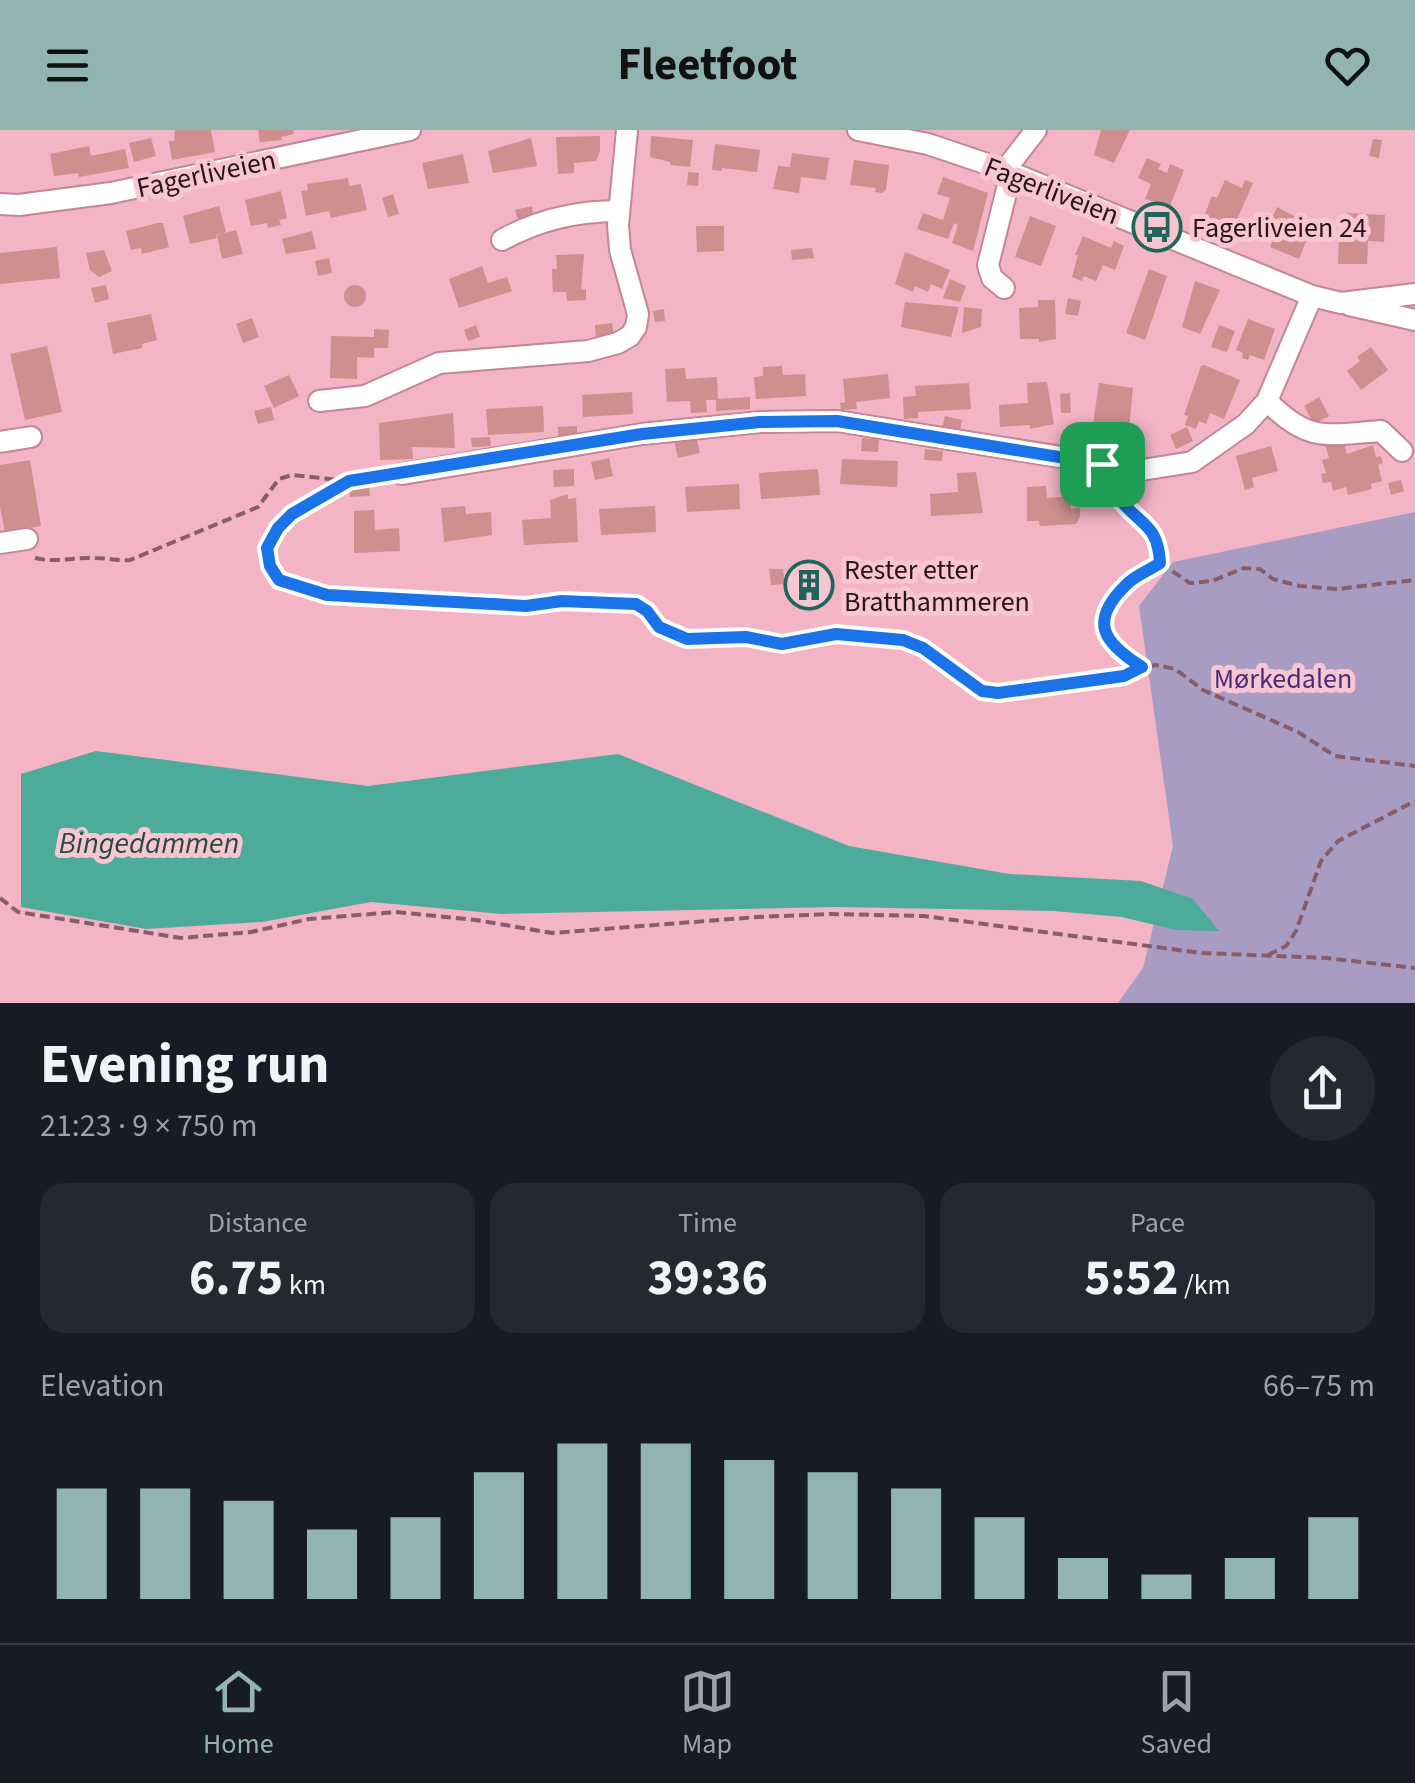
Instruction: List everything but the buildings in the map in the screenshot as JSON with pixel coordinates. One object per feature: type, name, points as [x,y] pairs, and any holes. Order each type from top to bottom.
[{"type":"street","name":"Fagerliveien","points":[[0,204],[111,194],[410,130]]},
{"type":"street","points":[[319,402],[365,396],[439,363],[588,351],[624,340],[636,327],[638,314],[620,250],[618,211],[627,130]]},
{"type":"street","name":"Fagerliveien","points":[[858,130],[928,144],[1008,172],[1312,296],[1341,303],[1415,294]]},
{"type":"street","points":[[1004,288],[992,278],[988,265],[1008,172],[1036,130]]},
{"type":"street","points":[[502,240],[542,222],[618,211]]},
{"type":"street","points":[[402,474],[642,434],[760,422],[837,421],[1142,470],[1192,462],[1246,424],[1267,400],[1312,296]]},
{"type":"street","points":[[1341,303],[1415,320]]},
{"type":"street","points":[[1267,400],[1303,430],[1325,435],[1381,431],[1402,451]]},
{"type":"street","points":[[0,442],[31,438]]},
{"type":"street","points":[[2,542],[28,539]]},
{"type":"path","points":[[1102,464],[1121,502],[1151,528],[1160,563],[1190,583],[1212,582],[1244,568],[1260,569],[1273,579],[1300,586],[1337,588],[1415,580]]},
{"type":"path","points":[[2,542],[28,556],[51,562],[130,560],[258,507],[279,480],[292,475],[349,481],[402,474]]},
{"type":"path","points":[[349,481],[292,514],[278,528],[267,548],[270,566],[279,580],[327,595],[401,597],[422,602],[526,606],[562,601],[636,604],[659,627],[687,639],[746,637],[782,644],[836,634],[903,640],[923,648],[982,691],[998,693],[1124,676],[1156,665],[1176,669],[1204,690],[1298,732],[1335,756],[1415,766]]},
{"type":"path","points":[[1142,667],[1120,654],[1110,641],[1102,626],[1102,614],[1127,583],[1160,563]]},
{"type":"path","points":[[1267,956],[1286,946],[1296,931],[1321,860],[1338,841],[1415,800]]},
{"type":"path","points":[[0,898],[18,912],[181,938],[396,912],[552,933],[832,914],[924,916],[1201,953],[1415,968]]},
{"type":"green space","name":"Mørkedalen","points":[[1415,512],[1415,1003],[1118,1003],[1143,968],[1173,846],[1139,606],[1173,562]]},
{"type":"water","name":"Bingedammen","points":[[96,751],[368,786],[618,754],[849,846],[1009,874],[1141,881],[1193,899],[1219,931],[1176,930],[1122,917],[1054,911],[836,907],[502,914],[371,902],[262,922],[146,929],[21,907],[21,774]]},
{"type":"place","name":"Fagerliveien 24","points":[[1157,227]]},
{"type":"place","name":"Rester etter Bratthammeren","points":[[809,585]]},
{"type":"route","points":[[837,421],[1102,464],[1121,502],[1151,528],[1160,552],[1160,563],[1127,583],[1102,614],[1102,626],[1110,641],[1120,654],[1142,667],[1124,676],[998,693],[982,691],[923,648],[903,640],[836,634],[796,644],[746,637],[687,639],[659,627],[636,604],[562,601],[526,606],[327,595],[279,580],[270,566],[267,548],[292,514],[349,481],[642,434],[760,422],[837,421]]}]
